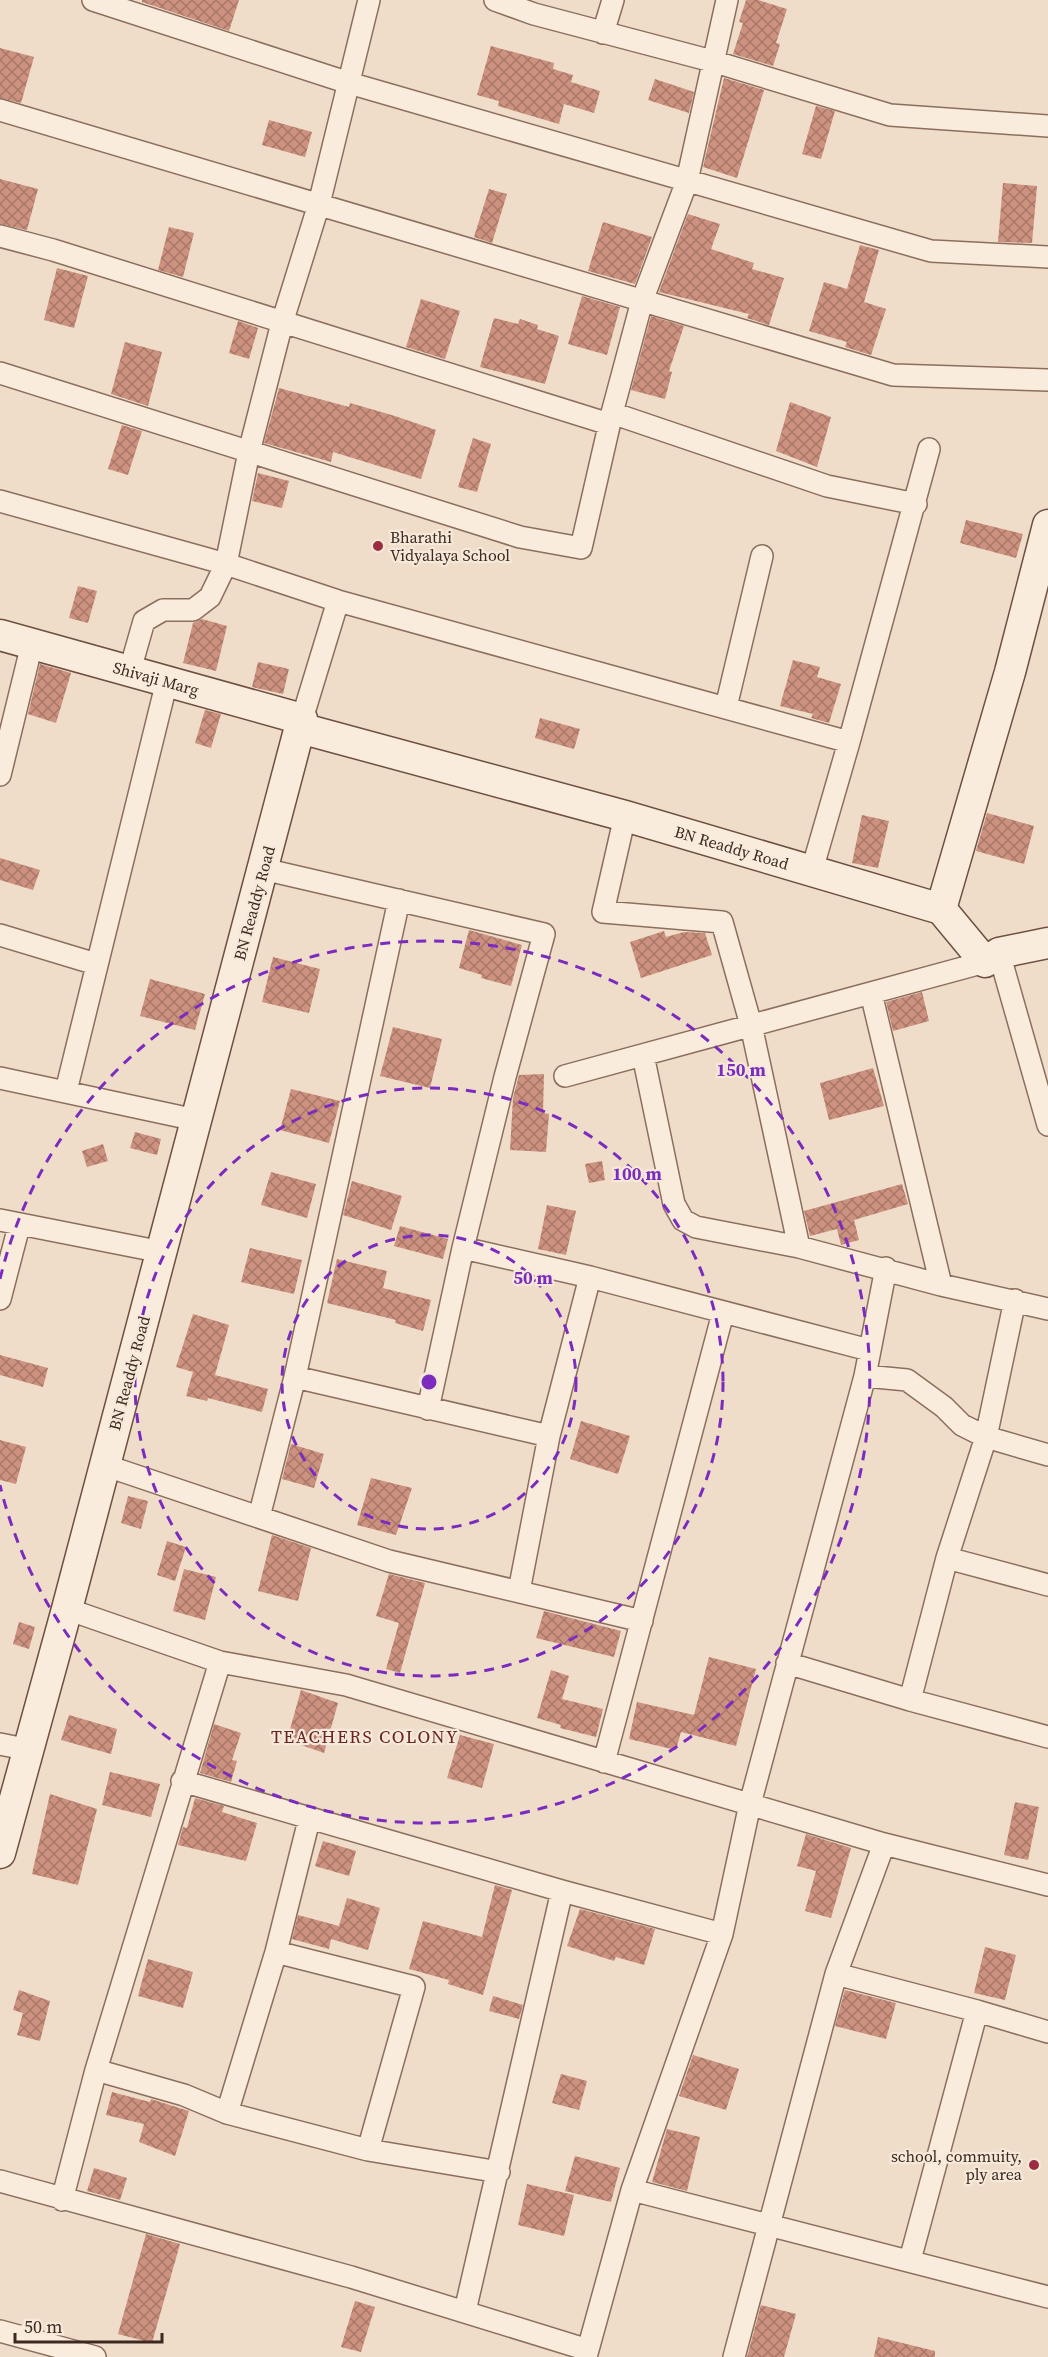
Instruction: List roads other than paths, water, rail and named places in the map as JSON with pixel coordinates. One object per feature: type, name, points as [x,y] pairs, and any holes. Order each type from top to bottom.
[{"type":"street","points":[[93,0],[350,83],[931,251],[1048,257]]},
{"type":"street","points":[[130,670],[144,621],[163,610],[193,610],[210,597],[226,564],[249,452],[282,323],[319,204],[369,0]]},
{"type":"street","points":[[495,0],[534,14],[712,61],[890,115],[1048,126]]},
{"type":"street","points":[[603,33],[613,0]]},
{"type":"street","points":[[0,373],[520,537],[581,548],[611,418],[642,301],[687,181],[727,0]]},
{"type":"street","points":[[0,110],[894,375],[1048,380]]},
{"type":"street","points":[[0,236],[53,250],[282,323],[611,418],[827,486],[916,504]]},
{"type":"street","points":[[812,870],[916,504],[929,449]]},
{"type":"street","points":[[0,501],[226,564],[338,601],[849,742]]},
{"type":"street","points":[[1048,525],[1039,597],[941,909],[992,957],[1048,1125]]},
{"type":"street","points":[[726,707],[762,556]]},
{"type":"street","points":[[301,723],[338,601]]},
{"type":"street","name":"Shivaji Marg","points":[[0,635],[130,670],[301,723]]},
{"type":"street","points":[[0,775],[32,644]]},
{"type":"street","points":[[66,1091],[167,681]]},
{"type":"street","name":"BN Readdy Road","points":[[0,1853],[30,1750],[301,723],[941,909]]},
{"type":"street","points":[[625,816],[603,912],[722,922],[752,1025],[799,1247]]},
{"type":"street","points":[[263,869],[544,934],[505,1077],[463,1248],[428,1409]]},
{"type":"street","points":[[259,1517],[295,1377],[399,900]]},
{"type":"street","points":[[0,935],[96,964]]},
{"type":"street","points":[[565,1076],[1048,943]]},
{"type":"street","points":[[871,993],[941,1285]]},
{"type":"street","points":[[643,1055],[674,1204],[683,1220],[696,1227],[799,1247],[941,1285],[1048,1309]]},
{"type":"street","points":[[0,1078],[196,1120]]},
{"type":"street","points":[[0,1299],[10,1222],[162,1252]]},
{"type":"street","points":[[463,1248],[590,1277],[868,1350]]},
{"type":"street","points":[[0,2181],[62,2200],[351,2277],[465,2311],[587,2353],[632,2190],[722,1935],[750,1804],[865,1376],[868,1350],[886,1269]]},
{"type":"street","points":[[519,1591],[549,1436],[590,1277]]},
{"type":"street","points":[[910,1700],[948,1558],[986,1437],[1015,1300]]},
{"type":"street","points":[[604,1761],[723,1313]]},
{"type":"street","points":[[865,1376],[907,1380],[944,1407],[962,1425],[986,1437],[1048,1455]]},
{"type":"street","points":[[295,1377],[549,1436]]},
{"type":"street","points":[[104,1466],[389,1561],[642,1621]]},
{"type":"street","points":[[948,1558],[1048,1585]]},
{"type":"street","points":[[67,1609],[220,1662],[346,1685],[884,1844],[1048,1884]]},
{"type":"street","points":[[62,2200],[96,2070],[220,1662]]},
{"type":"street","points":[[788,1664],[1048,1737]]},
{"type":"street","points":[[0,1744],[30,1750]]},
{"type":"street","points":[[182,1781],[309,1820],[722,1935]]},
{"type":"street","points":[[227,2113],[276,1952],[309,1820]]},
{"type":"street","points":[[734,2357],[836,1974],[884,1844]]},
{"type":"street","points":[[465,2311],[499,2172],[562,1891]]},
{"type":"street","points":[[276,1952],[414,1987],[368,2150]]},
{"type":"street","points":[[836,1974],[977,2010],[1048,2032]]},
{"type":"street","points":[[910,2260],[977,2010]]},
{"type":"street","points":[[96,2070],[184,2095],[227,2113],[368,2150],[499,2172]]},
{"type":"street","points":[[632,2190],[1048,2297]]},
{"type":"street","points":[[0,2331],[27,2348],[95,2357]]},
{"type":"place","name":"Bharathi Vidyalaya School","points":[[378,546]]},
{"type":"place","name":"school, commuity, ply area","points":[[1034,2165]]},
{"type":"district","name":"TEACHERS COLONY","points":[[365,1737]]}]
